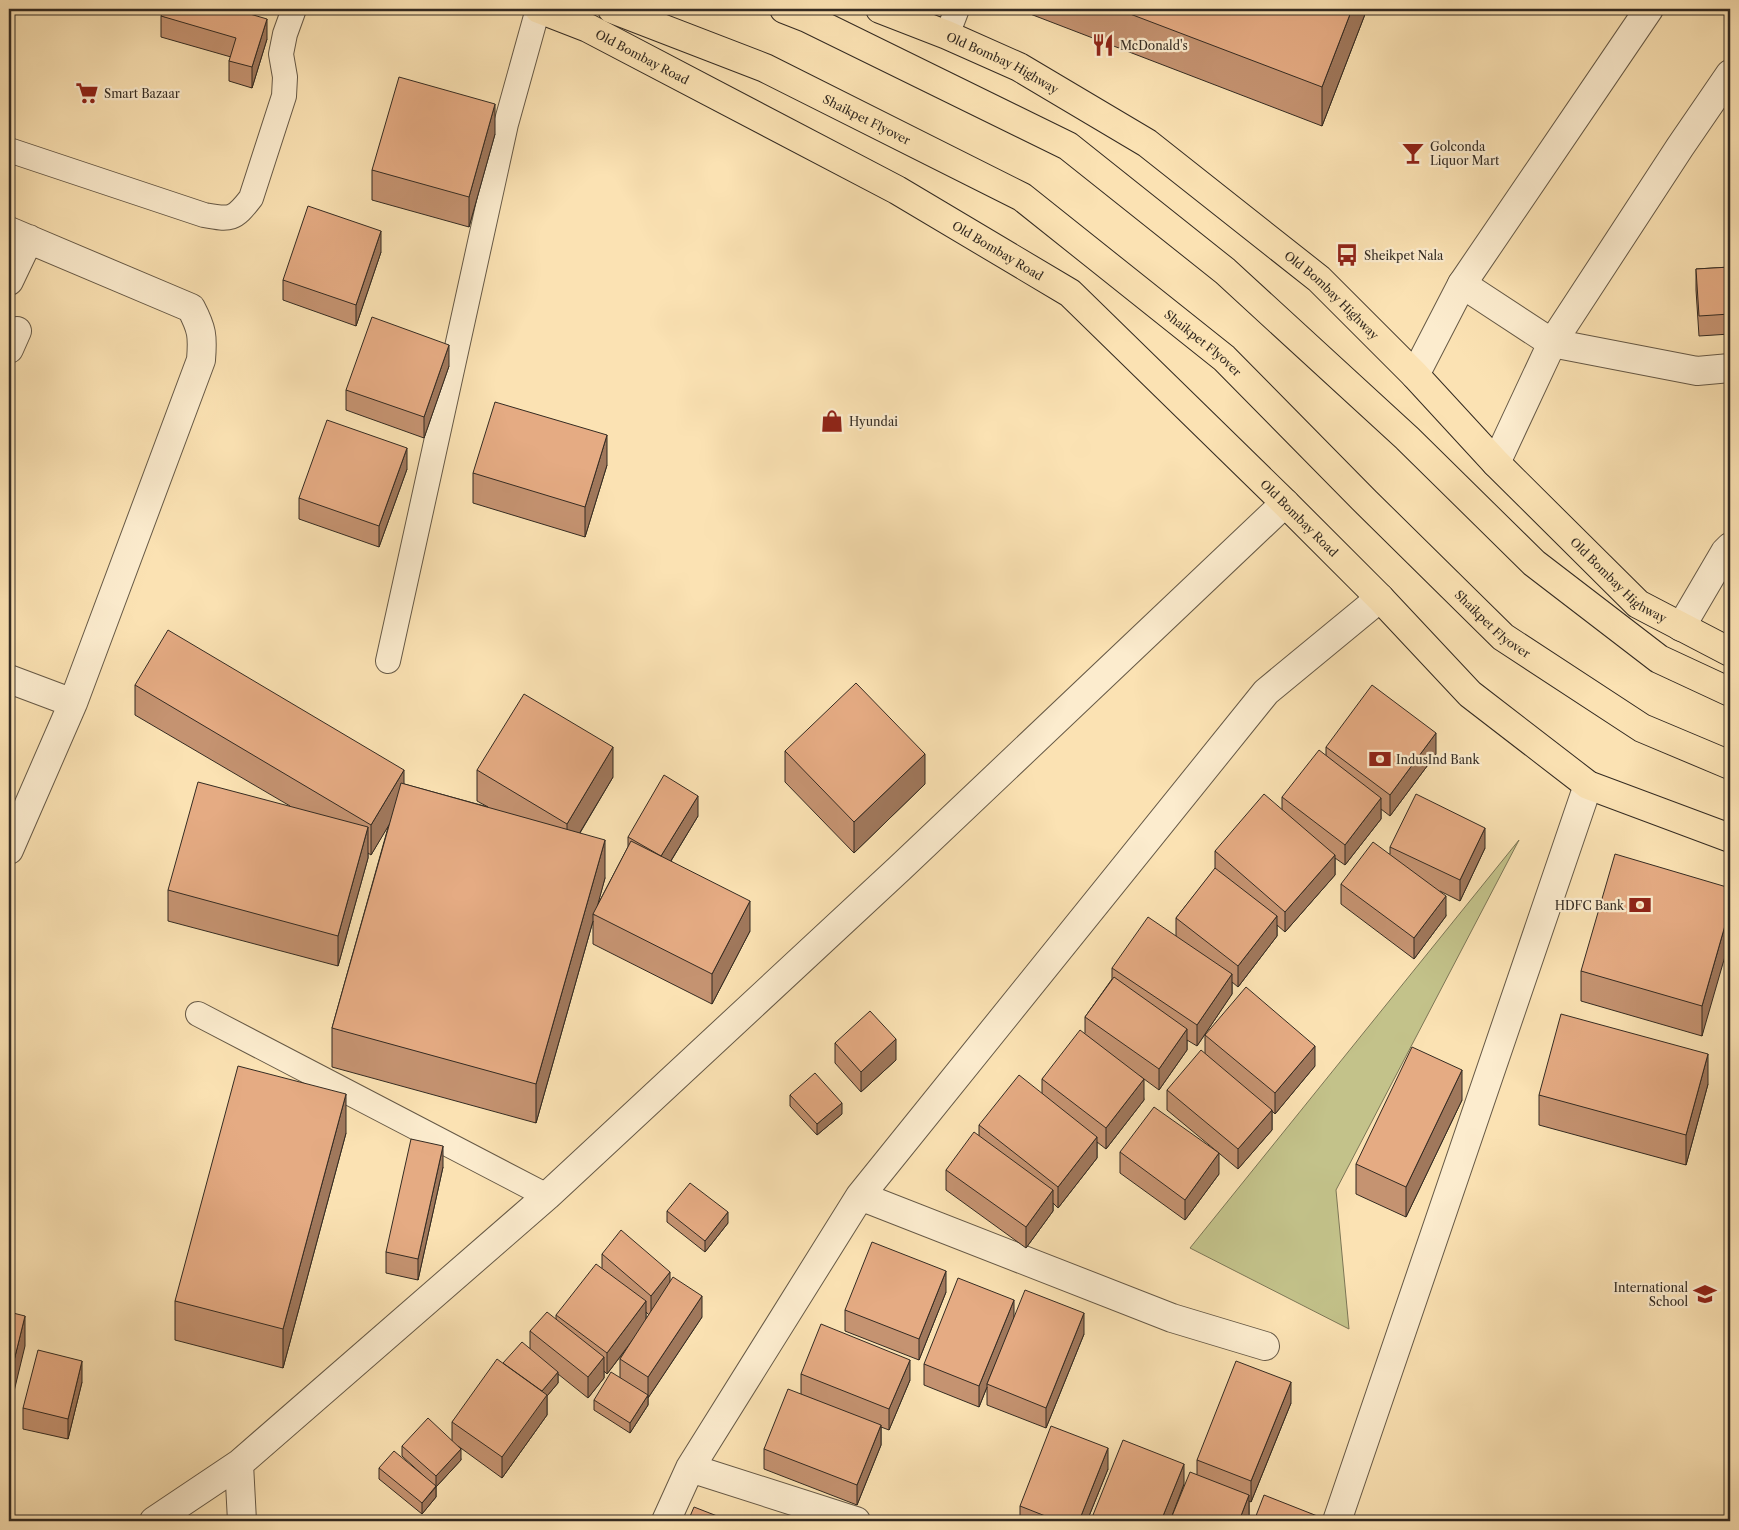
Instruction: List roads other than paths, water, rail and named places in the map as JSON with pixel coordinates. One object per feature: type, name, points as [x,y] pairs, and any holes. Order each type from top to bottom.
[{"type":"main road","name":"Old Bombay Road","points":[[538,9],[592,18],[898,190],[1070,294],[1380,598]]},
{"type":"main road","name":"Shaikpet Flyover","points":[[612,9],[765,68],[1022,198],[1224,358],[1503,637],[1642,728],[1730,766]]},
{"type":"main road","points":[[784,9],[807,18],[1068,146],[1225,271],[1407,438],[1534,563],[1659,659],[1730,692]]},
{"type":"main road","name":"Old Bombay Highway","points":[[884,9],[917,16],[947,35],[1019,67],[1147,143],[1319,279],[1415,375],[1496,463],[1638,604],[1730,652]]},
{"type":"main road","points":[[1380,598],[1470,694],[1588,785],[1730,838]]},
{"type":"street","points":[[1415,375],[1462,284],[1649,9]]},
{"type":"street","points":[[1496,463],[1552,343],[1730,74]]},
{"type":"street","points":[[9,282],[19,235],[191,308],[203,336],[201,360],[73,703],[9,850]]},
{"type":"street","points":[[1462,284],[1552,343],[1697,371],[1730,368]]},
{"type":"street","points":[[154,1521],[239,1464],[547,1196],[900,868],[1285,503]]},
{"type":"street","points":[[1681,627],[1725,552],[1730,547]]},
{"type":"street","points":[[666,1521],[690,1468],[860,1196],[1266,692],[1380,598]]},
{"type":"street","points":[[9,679],[73,703]]},
{"type":"street","points":[[1337,1521],[1588,785]]},
{"type":"street","points":[[860,1196],[1172,1318],[1265,1346]]},
{"type":"street","points":[[239,1464],[242,1521]]},
{"type":"street","points":[[690,1468],[856,1521]]},
{"type":"lane","points":[[9,150],[204,215],[225,219],[240,212],[251,198],[284,96],[285,77],[276,31],[294,9]]},
{"type":"lane","points":[[388,661],[506,124],[538,9]]},
{"type":"lane","points":[[947,35],[957,9]]},
{"type":"lane","points":[[198,1014],[547,1196]]},
{"type":"place","name":"McDonald's","points":[[1103,45]]},
{"type":"place","name":"Smart Bazaar","points":[[87,93]]},
{"type":"place","name":"Golconda Liquor Mart","points":[[1413,153]]},
{"type":"place","name":"Sheikpet Nala","points":[[1347,255]]},
{"type":"place","name":"Hyundai","points":[[832,421]]},
{"type":"place","name":"IndusInd Bank","points":[[1380,759]]},
{"type":"place","name":"HDFC Bank","points":[[1640,905]]},
{"type":"place","name":"International School","points":[[1705,1294]]}]
